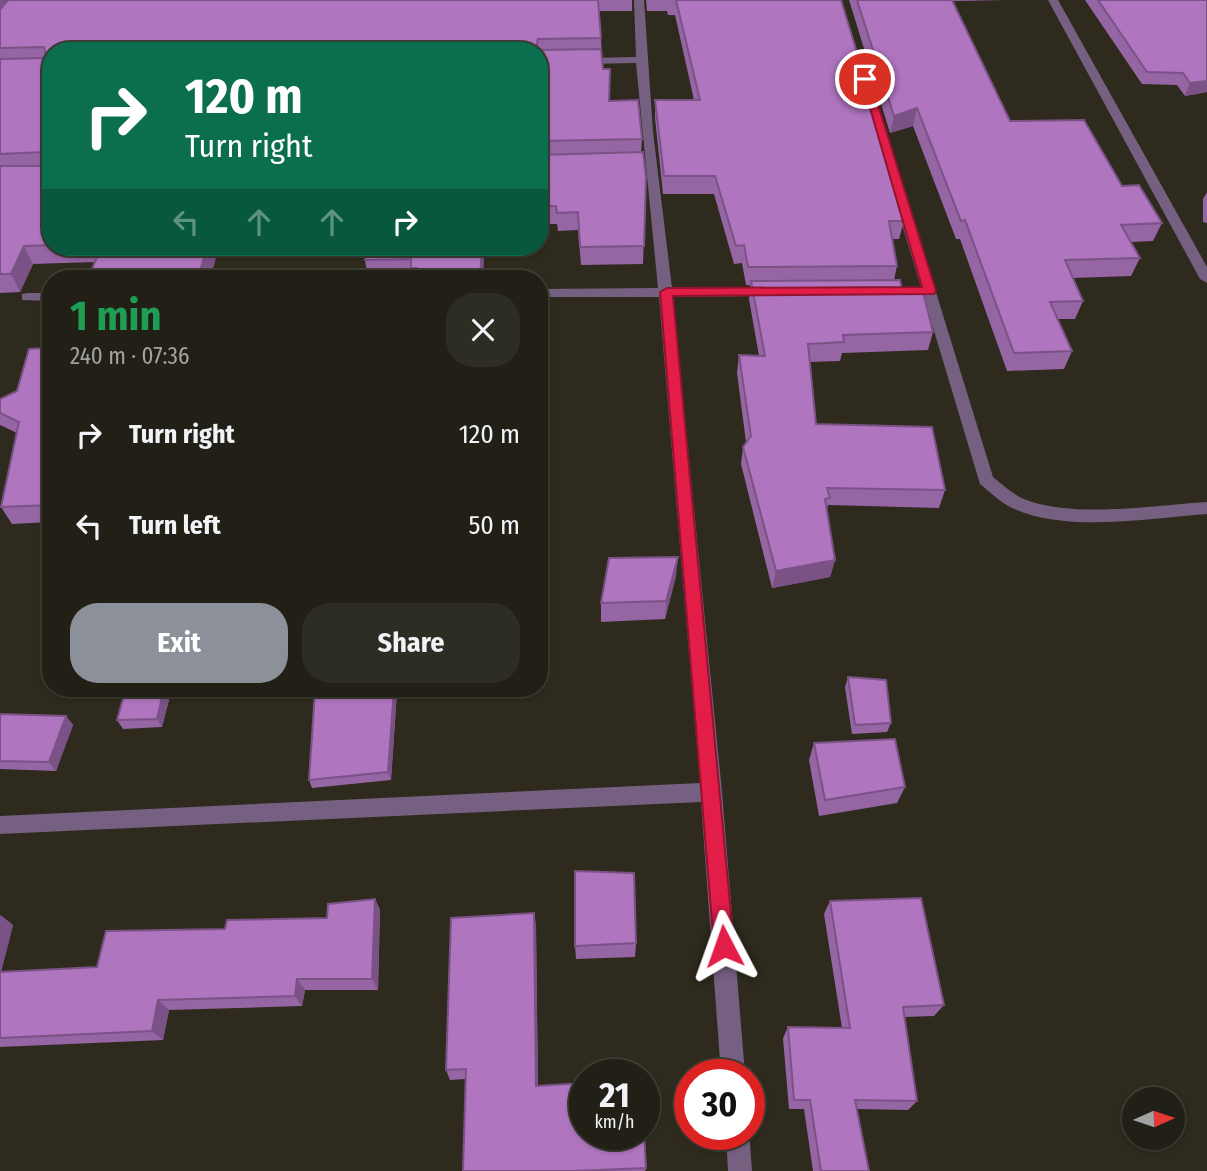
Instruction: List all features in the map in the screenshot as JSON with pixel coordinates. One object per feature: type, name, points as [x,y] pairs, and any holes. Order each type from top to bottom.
[{"type":"street","points":[[639,0],[643,60],[643,163],[667,292],[712,792],[732,1059]]},
{"type":"street","points":[[1053,0],[1207,279]]},
{"type":"street","points":[[548,62],[643,60]]},
{"type":"street","points":[[869,93],[922,291],[986,480],[1001,493],[1022,505],[1060,512],[1111,514],[1207,508]]},
{"type":"street","points":[[548,293],[791,292]]},
{"type":"street","points":[[27,298],[42,297]]},
{"type":"street","points":[[0,825],[712,792]]},
{"type":"street","points":[[739,1150],[740,1171]]},
{"type":"building","points":[[8,0],[598,0],[601,38],[538,39],[537,42],[42,42],[42,47],[0,48],[0,10]]},
{"type":"building","points":[[676,0],[841,0],[878,121],[904,221],[889,221],[897,266],[748,267],[744,245],[736,246],[715,176],[664,176],[655,100],[700,100]]},
{"type":"building","points":[[857,0],[952,0],[1010,121],[1084,120],[1122,186],[1139,185],[1162,223],[1121,225],[1140,258],[1065,260],[1083,301],[1050,302],[1072,351],[1014,353],[965,220],[961,221],[917,108],[894,116]]},
{"type":"building","points":[[1098,0],[1207,0],[1207,81],[1190,83],[1183,73],[1147,72]]},
{"type":"building","points":[[601,49],[603,69],[610,69],[609,101],[638,100],[642,139],[548,141],[548,50]]},
{"type":"building","points":[[42,58],[42,152],[0,154],[0,59]]},
{"type":"building","points":[[643,152],[646,177],[644,246],[580,247],[578,212],[557,213],[556,206],[548,206],[548,155]]},
{"type":"building","points":[[0,166],[42,166],[42,245],[24,246],[11,274],[0,274]]},
{"type":"building","points":[[97,256],[204,256],[200,270],[92,270]]},
{"type":"building","points":[[365,256],[481,256],[481,270],[416,270],[411,268],[411,259],[365,260]]},
{"type":"building","points":[[900,280],[902,290],[923,292],[933,332],[843,335],[844,342],[808,344],[816,424],[932,427],[945,490],[827,488],[830,498],[825,499],[835,560],[776,571],[743,447],[751,436],[739,355],[765,356],[751,281]]},
{"type":"building","points":[[42,348],[42,505],[1,507],[19,422],[0,413],[0,399],[17,391],[29,349]]},
{"type":"building","points":[[678,557],[666,601],[601,603],[609,558]]},
{"type":"building","points":[[848,677],[886,680],[891,723],[855,725]]},
{"type":"building","points":[[123,697],[162,697],[157,719],[117,720]]},
{"type":"building","points":[[315,697],[393,697],[388,772],[309,780]]},
{"type":"building","points":[[0,714],[66,716],[49,762],[0,761]]},
{"type":"building","points":[[895,739],[905,787],[825,800],[814,743]]},
{"type":"building","points":[[575,871],[634,873],[636,943],[575,946]]},
{"type":"building","points":[[921,898],[944,1005],[903,1007],[917,1101],[855,1100],[869,1171],[821,1171],[810,1100],[794,1100],[788,1027],[850,1028],[830,901]]},
{"type":"building","points":[[375,899],[372,979],[297,979],[295,996],[158,1000],[152,1031],[0,1038],[0,972],[97,967],[106,931],[225,929],[227,920],[327,918],[328,904]]},
{"type":"building","points":[[534,913],[536,1086],[569,1084],[569,1150],[645,1150],[646,1168],[463,1171],[466,1069],[446,1070],[451,918]]},
{"type":"route","points":[[724,946],[667,292],[929,291],[865,79]]}]
